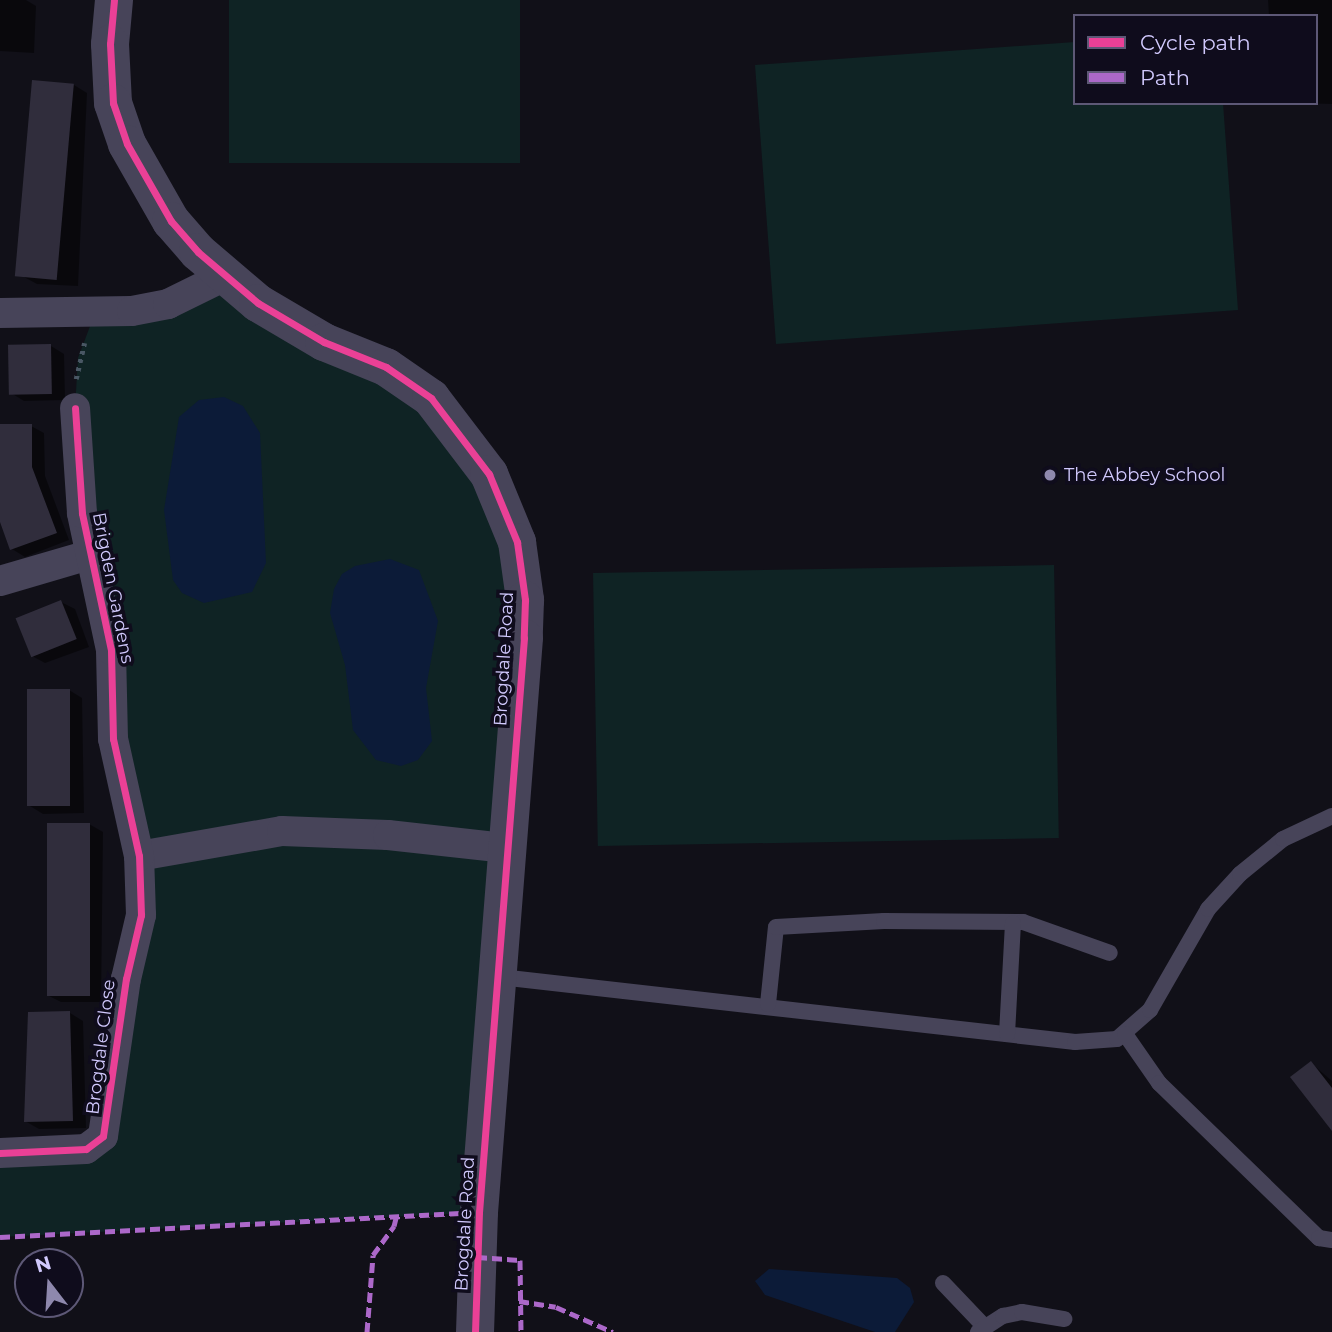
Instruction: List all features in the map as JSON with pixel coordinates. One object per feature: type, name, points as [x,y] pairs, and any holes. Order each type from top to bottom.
[{"type":"street","name":"Brogdale Road","points":[[114,0],[111,80],[127,144],[171,220],[225,276],[295,326],[412,383],[446,415],[489,474],[517,542],[526,600],[506,848],[500,977],[479,1212],[475,1332]]},
{"type":"street","points":[[0,313],[95,313],[168,304],[225,276]]},
{"type":"street","name":"Brigden Gardens","points":[[75,408],[74,440],[89,555],[111,650],[113,739],[139,856]]},
{"type":"street","points":[[0,581],[89,555]]},
{"type":"street","points":[[139,856],[282,831],[388,835],[506,848]]},
{"type":"street","name":"Brogdale Close","points":[[0,1153],[86,1149],[103,1136],[126,979],[141,915],[139,856]]},
{"type":"lane","points":[[500,977],[768,1004],[1075,1042],[1098,1042],[1125,1034],[1150,1010],[1208,909],[1240,874],[1283,839],[1332,816]]},
{"type":"lane","points":[[768,1004],[776,927],[884,921],[1013,923],[1110,953]]},
{"type":"lane","points":[[1007,1034],[1013,923]]},
{"type":"lane","points":[[1125,1034],[1159,1083],[1319,1238],[1332,1240]]},
{"type":"lane","points":[[943,1283],[981,1329],[1022,1312],[1064,1319]]},
{"type":"path","points":[[75,408],[78,358],[95,313]]},
{"type":"green space","points":[[229,0],[520,0],[520,163],[229,163]]},
{"type":"green space","points":[[1073,42],[1073,105],[1223,105],[1238,310],[776,344],[755,65]]},
{"type":"green space","points":[[225,276],[386,367],[517,542],[467,1213],[0,1237],[0,1153],[86,1149],[141,915],[75,408],[78,358],[95,313]]},
{"type":"green space","points":[[1054,565],[1059,838],[598,846],[593,573]]},
{"type":"water","points":[[224,397],[243,406],[260,433],[266,563],[252,592],[204,603],[182,593],[173,580],[164,510],[179,417],[199,400]]},
{"type":"water","points":[[390,559],[419,570],[438,621],[426,688],[432,741],[418,760],[401,766],[376,760],[353,730],[345,665],[330,613],[334,589],[342,574],[355,566]]},
{"type":"water","points":[[769,1269],[897,1278],[910,1288],[914,1302],[895,1332],[875,1332],[765,1295],[755,1281]]},
{"type":"building","points":[[32,80],[74,84],[57,280],[15,276]]},
{"type":"building","points":[[51,344],[52,394],[9,395],[8,345]]},
{"type":"building","points":[[0,424],[32,424],[32,467],[57,533],[10,550],[0,522]]},
{"type":"building","points":[[61,600],[77,639],[31,657],[16,618]]},
{"type":"building","points":[[27,689],[70,689],[70,806],[27,806]]},
{"type":"building","points":[[47,823],[90,823],[90,996],[47,996]]},
{"type":"building","points":[[70,1011],[73,1121],[24,1122],[28,1012]]},
{"type":"building","points":[[1311,1061],[1332,1088],[1332,1131],[1290,1077]]},
{"type":"marked path","points":[[0,1237],[479,1212]]},
{"type":"marked path","points":[[367,1332],[373,1255],[394,1226],[397,1214]]},
{"type":"marked path","points":[[477,1257],[520,1260],[521,1332]]},
{"type":"marked path","points":[[519,1301],[556,1307],[613,1332]]},
{"type":"cycle path","points":[[114,0],[110,44],[113,103],[127,144],[171,221],[198,252],[258,303],[324,342],[386,367],[431,398],[489,474],[517,542],[525,600],[524,638],[479,1212],[475,1332]]},
{"type":"cycle path","points":[[0,1153],[86,1149],[103,1136],[126,979],[141,915],[139,856],[113,739],[111,650],[82,513],[75,408]]},
{"type":"place","name":"The Abbey School","points":[[1050,475]]}]
